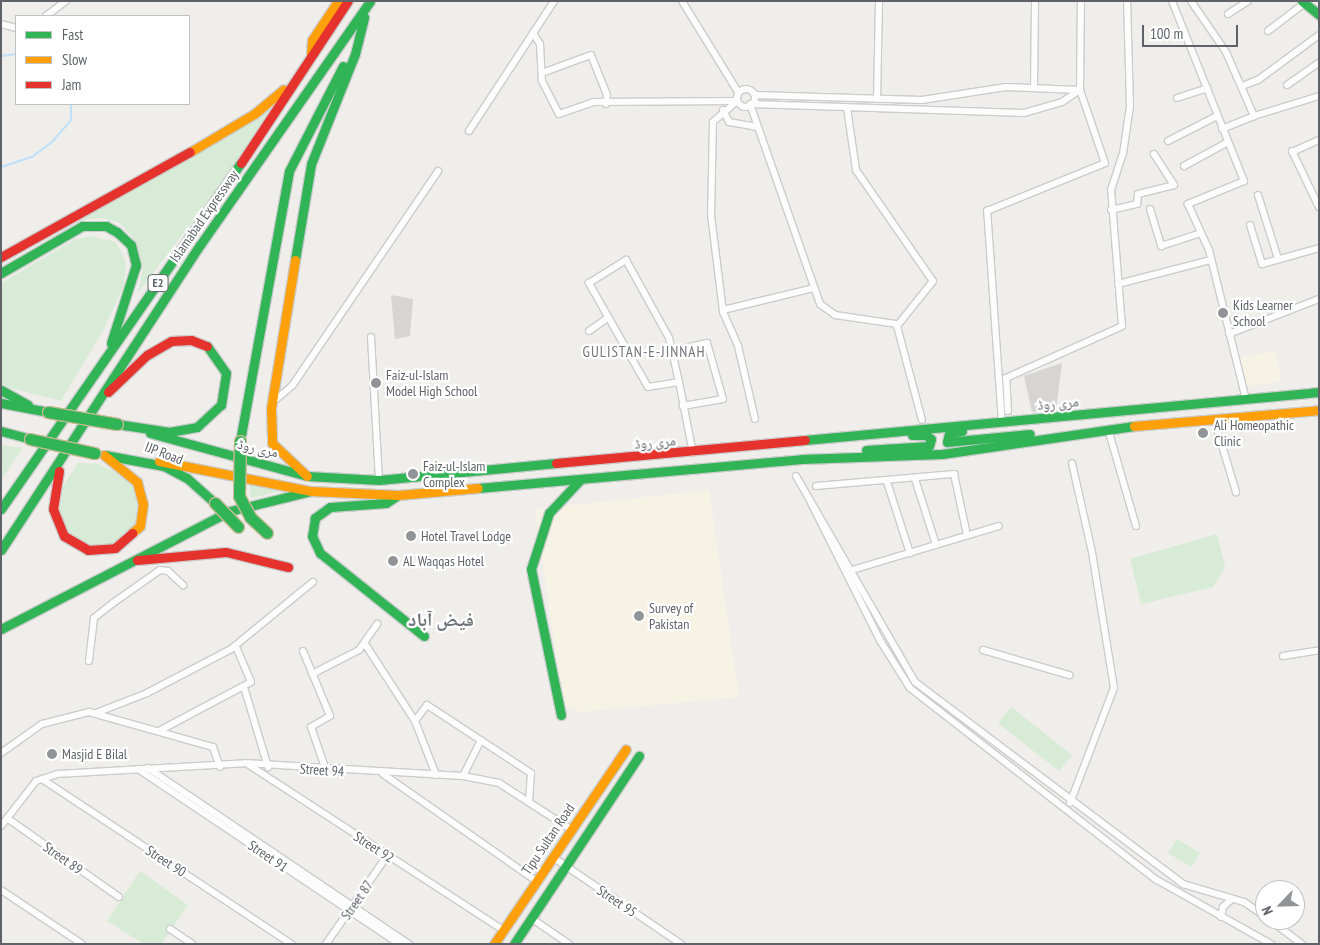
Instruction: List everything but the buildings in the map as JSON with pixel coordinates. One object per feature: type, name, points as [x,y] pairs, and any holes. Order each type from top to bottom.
[{"type":"main road","points":[[312,54],[312,40],[338,1]]},
{"type":"main road","name":"Islamabad Expressway","points":[[1,509],[348,1]]},
{"type":"main road","points":[[1304,2],[1319,15]]},
{"type":"main road","points":[[307,476],[272,443],[272,402],[311,164],[355,54],[367,7]]},
{"type":"main road","points":[[267,533],[250,517],[239,496],[240,441],[289,171],[345,61],[367,7]]},
{"type":"main road","name":"Islamabad Expressway","points":[[1,550],[63,460],[98,400],[367,7]]},
{"type":"main road","points":[[1,257],[254,114],[294,81]]},
{"type":"main road","points":[[1,273],[82,226],[106,226],[117,232],[131,245],[136,270],[108,354]]},
{"type":"main road","points":[[98,400],[163,344],[191,340],[215,354],[226,383],[213,416],[188,429],[134,428]]},
{"type":"main road","points":[[1,390],[42,411]]},
{"type":"main road","name":"مری روڈ","points":[[1,403],[134,428],[307,476],[379,480],[692,454],[1319,392]]},
{"type":"main road","points":[[1081,416],[946,436],[952,444],[1319,410]]},
{"type":"main road","points":[[3,431],[99,454],[137,482],[144,515],[124,544],[102,551],[74,544],[56,524],[53,497],[63,460]]},
{"type":"main road","points":[[802,459],[942,454],[1081,431]]},
{"type":"main road","points":[[145,459],[311,491],[398,495],[579,480],[929,446],[931,439],[913,435],[762,447]]},
{"type":"main road","name":"IJP Road","points":[[99,454],[145,459],[187,478],[238,527]]},
{"type":"main road","points":[[561,715],[532,569],[549,513],[579,480]]},
{"type":"main road","points":[[1,629],[230,511],[311,491]]},
{"type":"main road","points":[[398,495],[386,503],[330,507],[316,518],[312,536],[320,554],[424,636]]},
{"type":"main road","points":[[130,561],[226,552],[288,567]]},
{"type":"main road","name":"Tipu Sultan Road","points":[[494,944],[538,882],[626,749]]},
{"type":"main road","points":[[514,944],[640,756]]},
{"type":"street","points":[[47,15],[66,1]]},
{"type":"street","points":[[469,131],[554,1]]},
{"type":"street","points":[[682,1],[738,92],[736,101],[723,110],[712,133],[711,215],[723,310],[738,346],[755,420]]},
{"type":"street","points":[[877,99],[879,1]]},
{"type":"street","points":[[1034,87],[1035,1]]},
{"type":"street","points":[[1002,423],[986,211],[1105,163],[1080,90],[1082,1]]},
{"type":"street","points":[[1008,411],[1006,378],[1122,326],[1111,210],[1111,190],[1122,154],[1130,106],[1127,1]]},
{"type":"street","points":[[1172,1],[1244,181],[1188,204],[1211,260],[1246,399]]},
{"type":"street","points":[[1191,1],[1226,52],[1254,116]]},
{"type":"street","points":[[1228,14],[1248,1]]},
{"type":"street","points":[[1268,31],[1304,2]]},
{"type":"street","points":[[1,24],[15,28]]},
{"type":"street","points":[[533,33],[540,44],[542,73],[559,114],[593,102],[606,104],[736,101],[751,104],[1024,113],[1062,102],[1080,90]]},
{"type":"street","points":[[1242,86],[1258,80],[1319,35]]},
{"type":"street","points":[[542,73],[591,55],[607,95],[606,104]]},
{"type":"street","points":[[1287,85],[1319,64]]},
{"type":"street","points":[[738,92],[746,90],[755,95],[877,99],[938,98],[1034,87],[1080,90]]},
{"type":"street","points":[[1177,98],[1207,88]]},
{"type":"street","points":[[755,95],[751,104],[758,127],[820,304],[835,315],[897,324]]},
{"type":"street","points":[[1222,129],[1254,116],[1319,96]]},
{"type":"street","points":[[847,108],[856,170],[933,281],[897,324]]},
{"type":"street","points":[[723,110],[729,122],[758,127]]},
{"type":"street","points":[[1168,141],[1218,116]]},
{"type":"street","points":[[1319,140],[1292,151],[1319,207]]},
{"type":"street","points":[[1184,166],[1228,142]]},
{"type":"street","points":[[1111,210],[1137,204],[1138,194],[1174,185],[1154,154]]},
{"type":"street","points":[[272,402],[292,386],[438,171]]},
{"type":"street","points":[[1258,195],[1278,259]]},
{"type":"street","points":[[1150,208],[1162,246],[1201,233]]},
{"type":"street","points":[[1250,225],[1262,264],[1319,248]]},
{"type":"street","points":[[679,382],[648,387],[589,283],[626,260],[672,351],[679,382],[692,454]]},
{"type":"street","points":[[1118,284],[1211,260]]},
{"type":"street","points":[[723,310],[814,288]]},
{"type":"street","points":[[1229,334],[1319,298]]},
{"type":"street","points":[[589,331],[609,317]]},
{"type":"street","points":[[897,324],[922,420]]},
{"type":"street","points":[[371,337],[379,480]]},
{"type":"street","points":[[672,351],[707,343],[723,399],[683,406]]},
{"type":"street","points":[[1108,429],[1136,526]]},
{"type":"street","points":[[1218,432],[1236,492]]},
{"type":"street","points":[[1068,809],[1114,688],[1092,552],[1072,463]]},
{"type":"street","points":[[816,486],[888,482],[954,474],[967,535]]},
{"type":"street","points":[[796,476],[915,682],[1183,884],[1232,899],[1255,911]]},
{"type":"street","points":[[915,479],[936,545]]},
{"type":"street","points":[[888,482],[910,552]]},
{"type":"street","points":[[809,498],[832,551],[903,680],[1178,893],[1271,944]]},
{"type":"street","points":[[852,570],[999,526]]},
{"type":"street","points":[[89,661],[94,618],[113,602],[160,570],[168,571],[183,585]]},
{"type":"street","points":[[1,753],[42,724],[96,713],[147,693],[236,646],[313,582]]},
{"type":"street","points":[[312,674],[365,644],[376,624]]},
{"type":"street","points":[[365,644],[415,721],[436,775]]},
{"type":"street","points":[[159,731],[244,687],[253,679],[236,646]]},
{"type":"street","points":[[983,650],[1069,675]]},
{"type":"street","points":[[303,651],[330,716],[311,727],[326,770]]},
{"type":"street","points":[[1283,656],[1318,652]]},
{"type":"street","points":[[244,687],[268,767]]},
{"type":"street","points":[[415,721],[427,705],[531,773],[529,801]]},
{"type":"street","points":[[96,713],[213,747],[220,767]]},
{"type":"street","points":[[463,776],[481,740]]},
{"type":"street","name":"Street 94","points":[[42,779],[58,774],[137,768],[220,767],[245,763],[268,767],[463,776],[499,783],[572,830]]},
{"type":"street","name":"Street 92","points":[[245,763],[503,930]]},
{"type":"street","name":"Street 91","points":[[137,768],[351,908],[399,944]]},
{"type":"street","points":[[148,768],[351,908],[409,944]]},
{"type":"street","points":[[382,773],[538,882]]},
{"type":"street","points":[[1,826],[42,779]]},
{"type":"street","name":"Street 90","points":[[42,779],[291,944]]},
{"type":"street","name":"Street 89","points":[[7,818],[119,897]]},
{"type":"street","name":"Street 87","points":[[326,944],[387,856]]},
{"type":"street","name":"Street 95","points":[[554,858],[681,944]]},
{"type":"street","points":[[1178,893],[1183,884]]},
{"type":"street","points":[[1,890],[82,944]]},
{"type":"street","points":[[1221,917],[1223,907],[1232,899]]},
{"type":"street","points":[[531,918],[569,944]]},
{"type":"street","points":[[170,929],[192,944]]},
{"type":"street","points":[[1283,930],[1302,944]]},
{"type":"shaded area","points":[[1275,351],[1281,381],[1244,388],[1238,358]]},
{"type":"shaded area","name":"Survey of Pakistan","points":[[709,490],[739,697],[578,712],[563,705],[535,509]]},
{"type":"green space","points":[[274,106],[221,184],[137,294],[143,269],[133,238],[120,223],[102,218],[80,220]]},
{"type":"green space","points":[[90,236],[116,242],[126,262],[124,285],[104,329],[61,401],[6,387],[1,383],[1,283],[74,240]]},
{"type":"green space","points":[[1,445],[23,448],[1,480]]},
{"type":"green space","points":[[78,463],[98,464],[125,476],[135,487],[140,502],[135,525],[115,545],[91,547],[68,535],[57,506],[59,492]]},
{"type":"green space","points":[[249,483],[285,490],[251,498]]},
{"type":"green space","points":[[1217,534],[1225,567],[1213,587],[1141,604],[1130,559]]},
{"type":"green space","points":[[1011,707],[1072,755],[1059,771],[998,723]]},
{"type":"green space","points":[[1177,839],[1200,853],[1191,867],[1168,853]]},
{"type":"green space","points":[[140,871],[188,905],[161,944],[144,944],[107,921]]},
{"type":"waterway","points":[[1,56],[15,54]]},
{"type":"waterway","points":[[1,167],[32,157],[52,142],[71,120],[71,105]]},
{"type":"traffic: fast","points":[[1,550],[200,245],[370,1]]},
{"type":"traffic: fast","points":[[1302,1],[1319,15]]},
{"type":"traffic: fast","points":[[295,260],[311,164],[355,54],[364,17]]},
{"type":"traffic: fast","points":[[240,441],[289,171],[343,66]]},
{"type":"traffic: fast","points":[[1,509],[241,163]]},
{"type":"traffic: fast","points":[[1,273],[82,226],[106,226],[117,232],[131,245],[136,265],[111,343]]},
{"type":"traffic: fast","points":[[117,424],[169,432],[197,427],[221,405],[226,373],[207,346]]},
{"type":"traffic: fast","points":[[1,390],[28,405]]},
{"type":"traffic: fast","points":[[805,440],[1319,392]]},
{"type":"traffic: fast","points":[[1,403],[48,412]]},
{"type":"traffic: fast","points":[[48,412],[117,424]]},
{"type":"traffic: fast","points":[[478,488],[802,459],[942,454],[1134,426]]},
{"type":"traffic: fast","points":[[1,431],[30,439]]},
{"type":"traffic: fast","points":[[962,431],[949,433],[947,442],[1030,434]]},
{"type":"traffic: fast","points":[[150,433],[307,476],[379,480],[556,463]]},
{"type":"traffic: fast","points":[[866,450],[929,446],[931,439],[926,435],[912,435]]},
{"type":"traffic: fast","points":[[30,439],[94,453]]},
{"type":"traffic: fast","points":[[240,441],[239,496],[250,517],[267,533]]},
{"type":"traffic: fast","points":[[105,455],[164,466],[187,478],[215,503]]},
{"type":"traffic: fast","points":[[561,715],[531,569],[549,513],[579,481]]},
{"type":"traffic: fast","points":[[1,629],[230,511],[311,491]]},
{"type":"traffic: fast","points":[[398,495],[386,503],[330,507],[315,518],[312,536],[320,553],[424,636]]},
{"type":"traffic: fast","points":[[215,503],[238,527]]},
{"type":"traffic: fast","points":[[514,944],[639,756]]},
{"type":"traffic: slow","points":[[311,54],[312,40],[338,1]]},
{"type":"traffic: slow","points":[[190,152],[254,114],[283,90]]},
{"type":"traffic: slow","points":[[295,260],[271,409],[272,443],[307,476]]},
{"type":"traffic: slow","points":[[1134,426],[1319,410]]},
{"type":"traffic: slow","points":[[104,455],[137,482],[143,504],[140,526],[132,533]]},
{"type":"traffic: slow","points":[[159,461],[311,491],[398,495],[478,488]]},
{"type":"traffic: slow","points":[[494,944],[626,749]]},
{"type":"traffic: jam","points":[[241,163],[348,1]]},
{"type":"traffic: jam","points":[[1,257],[190,152]]},
{"type":"traffic: jam","points":[[108,392],[147,355],[171,341],[191,340],[207,346]]},
{"type":"traffic: jam","points":[[556,463],[805,440]]},
{"type":"traffic: jam","points":[[59,471],[53,509],[64,536],[88,550],[115,548],[132,533]]},
{"type":"traffic: jam","points":[[137,560],[226,552],[288,567]]},
{"type":"place","name":"Kids Learner School","points":[[1223,313]]},
{"type":"place","name":"Faiz-ul-Islam Model High School","points":[[376,383]]},
{"type":"place","name":"Ali Homeopathic Clinic","points":[[1203,433]]},
{"type":"place","name":"Faiz-ul-Islam Complex","points":[[413,474]]},
{"type":"place","name":"Hotel Travel Lodge","points":[[411,536]]},
{"type":"place","name":"AL Waqqas Hotel","points":[[393,561]]},
{"type":"place","name":"Survey of Pakistan","points":[[639,616]]},
{"type":"place","name":"Masjid E Bilal","points":[[52,754]]},
{"type":"district","name":"GULISTAN-E-JINNAH","points":[[644,352]]},
{"type":"district","name":"فیض آباد","points":[[441,620]]}]
